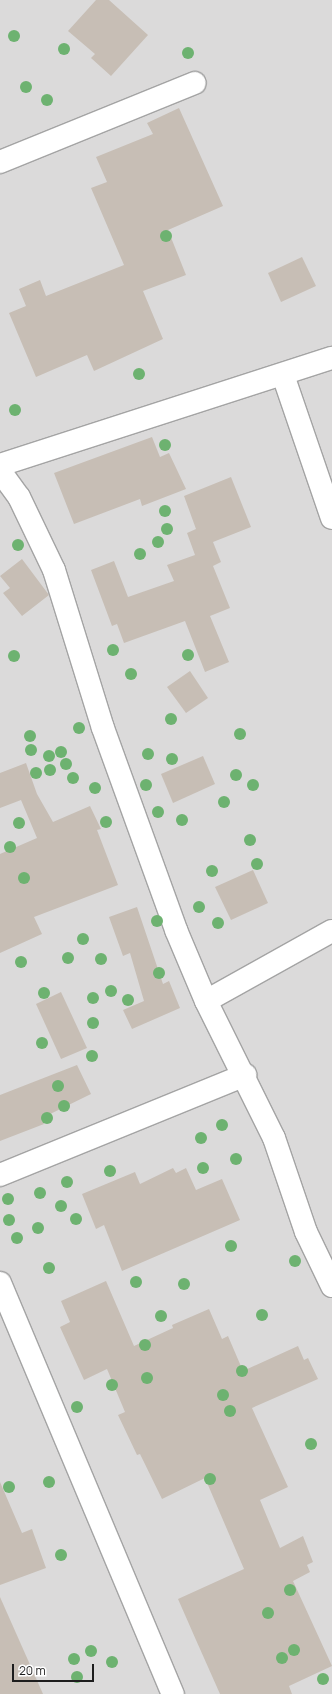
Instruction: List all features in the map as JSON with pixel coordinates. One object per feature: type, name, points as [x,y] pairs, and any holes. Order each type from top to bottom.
[{"type":"street","points":[[0,162],[195,83]]},
{"type":"street","points":[[0,465],[332,358]]},
{"type":"street","points":[[283,375],[332,518]]},
{"type":"street","points":[[0,471],[19,498],[54,570],[102,728],[176,930],[206,1001],[245,1075],[274,1138],[306,1232],[332,1286]]},
{"type":"street","points":[[206,1001],[332,931]]},
{"type":"street","points":[[0,1176],[245,1075]]},
{"type":"street","points":[[0,1283],[173,1694]]},
{"type":"shaded area","points":[[0,0],[332,0],[332,1694],[0,1694]]},
{"type":"building","points":[[96,0],[109,0],[148,35],[111,76],[91,58],[95,54],[68,31]]},
{"type":"building","points":[[179,108],[223,206],[168,230],[186,275],[143,291],[163,339],[94,371],[87,355],[36,377],[9,313],[26,306],[19,289],[40,280],[46,296],[124,265],[91,188],[107,182],[96,157],[153,134],[147,123]]},
{"type":"building","points":[[302,257],[316,286],[281,302],[268,273]]},
{"type":"building","points":[[152,437],[160,457],[169,453],[186,489],[142,506],[140,499],[74,524],[54,473]]},
{"type":"building","points":[[231,477],[251,527],[213,542],[221,562],[213,566],[230,608],[210,616],[229,662],[205,672],[185,621],[124,643],[117,624],[112,626],[91,570],[114,561],[128,597],[174,581],[167,565],[195,555],[187,533],[196,529],[184,496]]},
{"type":"building","points":[[22,559],[49,595],[22,616],[3,593],[10,588],[0,576]]},
{"type":"building","points":[[190,671],[208,698],[186,713],[167,687]]},
{"type":"building","points":[[203,756],[215,784],[173,803],[161,774]]},
{"type":"building","points":[[26,763],[37,794],[53,822],[90,806],[101,829],[97,830],[118,885],[34,917],[42,934],[0,953],[0,854],[37,838],[21,800],[0,808],[0,773]]},
{"type":"building","points":[[253,870],[268,903],[231,920],[215,887]]},
{"type":"building","points":[[137,907],[163,984],[169,981],[180,1008],[132,1029],[123,1010],[144,1001],[130,953],[123,956],[109,917]]},
{"type":"building","points":[[61,992],[87,1048],[61,1059],[36,1004]]},
{"type":"building","points":[[77,1065],[91,1094],[42,1118],[44,1124],[0,1141],[0,1095]]},
{"type":"building","points":[[173,1168],[176,1173],[186,1168],[196,1190],[222,1179],[240,1220],[122,1271],[104,1225],[96,1229],[82,1194],[135,1172],[140,1184]]},
{"type":"building","points":[[106,1281],[134,1346],[173,1328],[172,1325],[209,1309],[222,1339],[228,1336],[243,1371],[298,1346],[304,1360],[308,1358],[318,1379],[252,1408],[288,1487],[260,1500],[280,1548],[303,1536],[313,1562],[307,1565],[310,1572],[293,1581],[332,1666],[289,1686],[292,1694],[220,1694],[178,1599],[244,1569],[205,1478],[162,1499],[140,1454],[137,1455],[118,1415],[125,1412],[107,1369],[84,1380],[60,1327],[70,1322],[61,1301]]},
{"type":"building","points":[[0,1482],[22,1533],[32,1529],[46,1568],[0,1585]]},
{"type":"building","points":[[0,1597],[43,1694],[0,1694]]}]
